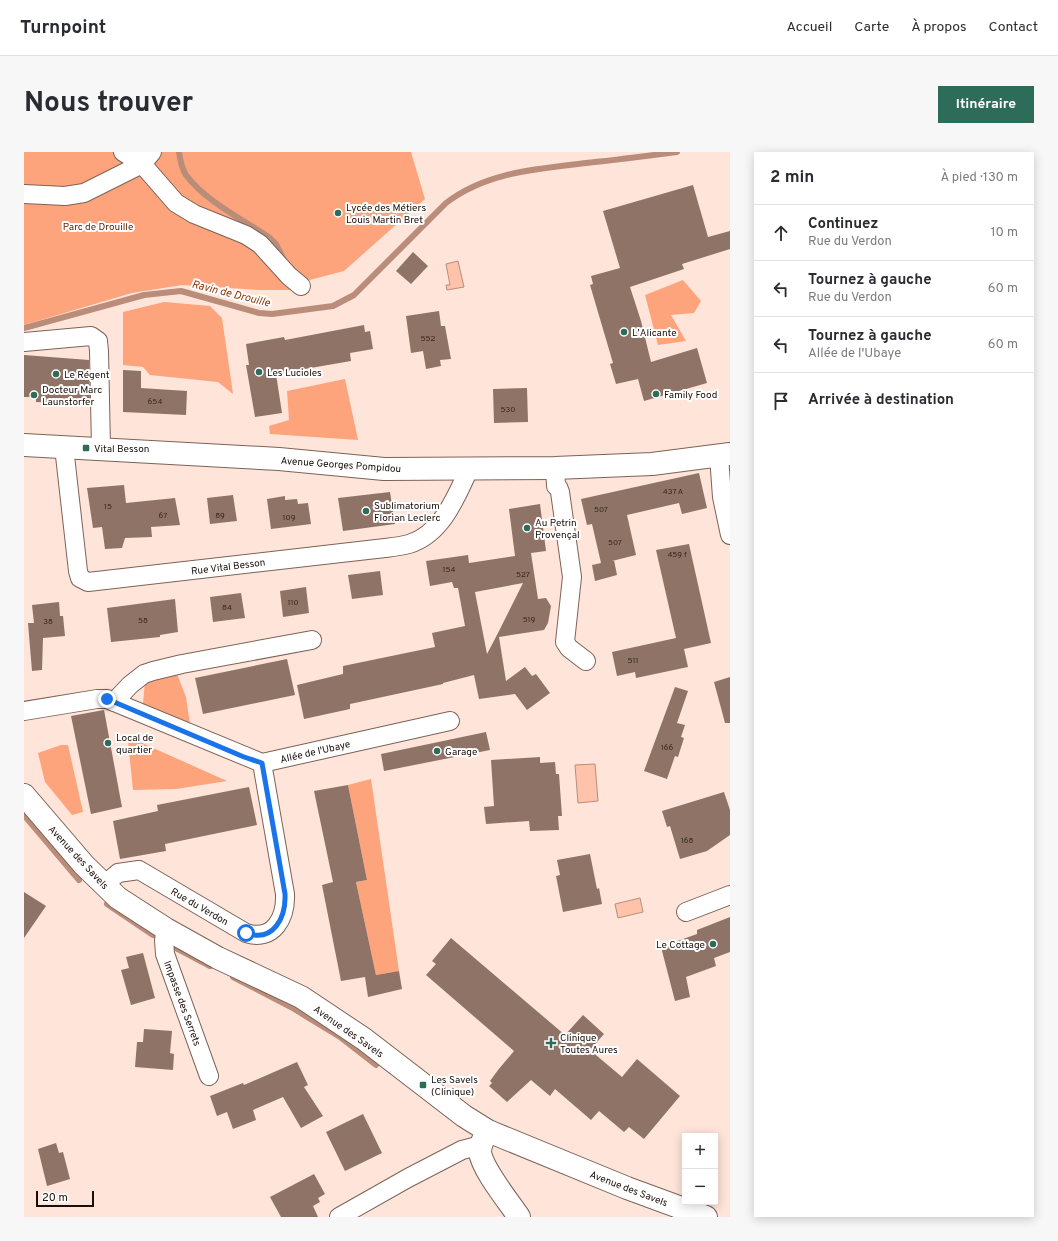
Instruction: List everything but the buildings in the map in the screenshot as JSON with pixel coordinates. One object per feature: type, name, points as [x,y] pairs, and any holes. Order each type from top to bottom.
[{"type":"street","points":[[123,152],[147,158],[176,203],[194,214],[246,235],[260,244],[289,276],[301,286]]},
{"type":"street","points":[[24,194],[65,196],[84,193],[147,158]]},
{"type":"street","points":[[24,342],[91,336],[98,340],[101,448]]},
{"type":"street","name":"Avenue Georges Pompidou","points":[[24,445],[101,448],[279,459],[384,469],[554,468],[652,464],[724,455]]},
{"type":"street","name":"Rue Vital Besson","points":[[64,447],[78,571],[80,578],[88,582],[409,544],[425,536],[437,526],[451,505],[469,469]]},
{"type":"street","points":[[724,455],[722,497],[730,535]]},
{"type":"street","points":[[554,468],[556,486],[560,492],[572,577],[565,642],[569,648],[586,661]]},
{"type":"street","points":[[114,702],[130,685],[144,674],[153,671],[182,664],[312,640]]},
{"type":"street","points":[[24,711],[98,699],[107,699],[262,763]]},
{"type":"street","name":"Allée de l'Ubaye","points":[[262,763],[450,721]]},
{"type":"street","name":"Rue du Verdon","points":[[104,885],[118,873],[139,870],[246,933],[257,935],[270,931],[283,917],[286,908],[285,894],[262,763]]},
{"type":"street","name":"Avenue des Savels","points":[[24,795],[84,865],[104,885],[141,914],[166,930],[218,958],[301,997],[364,1039],[464,1116],[484,1138],[706,1217]]},
{"type":"street","points":[[686,912],[730,895]]},
{"type":"street","name":"Impasse des Serrets","points":[[166,930],[164,940],[165,954],[209,1076]]},
{"type":"street","points":[[339,1217],[408,1178],[484,1138]]},
{"type":"street","points":[[484,1138],[480,1152],[484,1164],[519,1217]]},
{"type":"green space","name":"Parc de Drouille","points":[[24,152],[411,152],[425,199],[344,271],[298,283],[305,290],[258,290],[182,285],[132,293],[24,325]]},
{"type":"green space","points":[[683,280],[701,301],[694,313],[671,315],[686,341],[658,345],[645,295]]},
{"type":"green space","points":[[164,302],[210,306],[222,318],[233,394],[218,382],[150,375],[143,367],[123,365],[123,312]]},
{"type":"green space","points":[[345,379],[358,440],[270,434],[269,426],[289,420],[287,391]]},
{"type":"green space","points":[[177,674],[186,697],[190,724],[143,704],[145,681]]},
{"type":"green space","points":[[133,739],[227,781],[176,789],[133,790],[128,741]]},
{"type":"green space","points":[[61,745],[68,745],[83,812],[72,815],[45,782],[38,753]]},
{"type":"green space","points":[[371,779],[399,971],[376,975],[356,882],[367,880],[348,785]]},
{"type":"shaded area","points":[[458,261],[464,287],[447,290],[446,285],[450,285],[446,264]]},
{"type":"shaded area","points":[[595,764],[598,801],[578,803],[575,765]]},
{"type":"shaded area","points":[[640,898],[643,912],[618,918],[615,904]]},
{"type":"waterway","points":[[179,152],[181,164],[185,173],[194,184],[225,210],[270,238],[276,244],[284,260]]},
{"type":"waterway","name":"Ravin de Drouille","points":[[24,328],[144,295],[181,291],[259,313],[272,314],[333,306],[354,295],[446,203],[461,193],[478,185],[495,178],[549,167],[677,152]]},
{"type":"waterway","points":[[24,815],[79,880]]},
{"type":"waterway","points":[[107,904],[153,935]]},
{"type":"waterway","points":[[176,948],[210,966]]},
{"type":"waterway","points":[[233,977],[291,1007],[340,1037],[376,1065]]},
{"type":"place","name":"Lycée des Métiers Louis Martin Bret","points":[[338,213]]},
{"type":"place","name":"L'Alicante","points":[[624,332]]},
{"type":"place","name":"Les Lucioles","points":[[259,372]]},
{"type":"place","name":"Le Régent","points":[[56,374]]},
{"type":"place","name":"Family Food","points":[[656,394]]},
{"type":"place","name":"Docteur Marc Launstorfer","points":[[34,395]]},
{"type":"place","name":"Vital Besson","points":[[86,448]]},
{"type":"place","name":"Sublimatorium Florian Leclerc","points":[[366,511]]},
{"type":"place","name":"Au Petrin Provençal","points":[[527,528]]},
{"type":"place","name":"Local de quartier","points":[[108,743]]},
{"type":"place","name":"Garage","points":[[437,751]]},
{"type":"place","name":"Le Cottage","points":[[713,944]]},
{"type":"place","name":"Clinique Toutes Aures","points":[[551,1043]]},
{"type":"place","name":"Les Savels (Clinique)","points":[[423,1085]]},
{"type":"route","points":[[107,699],[197,738],[262,763],[285,894],[286,908],[283,917],[270,931],[257,935],[246,933]]}]
